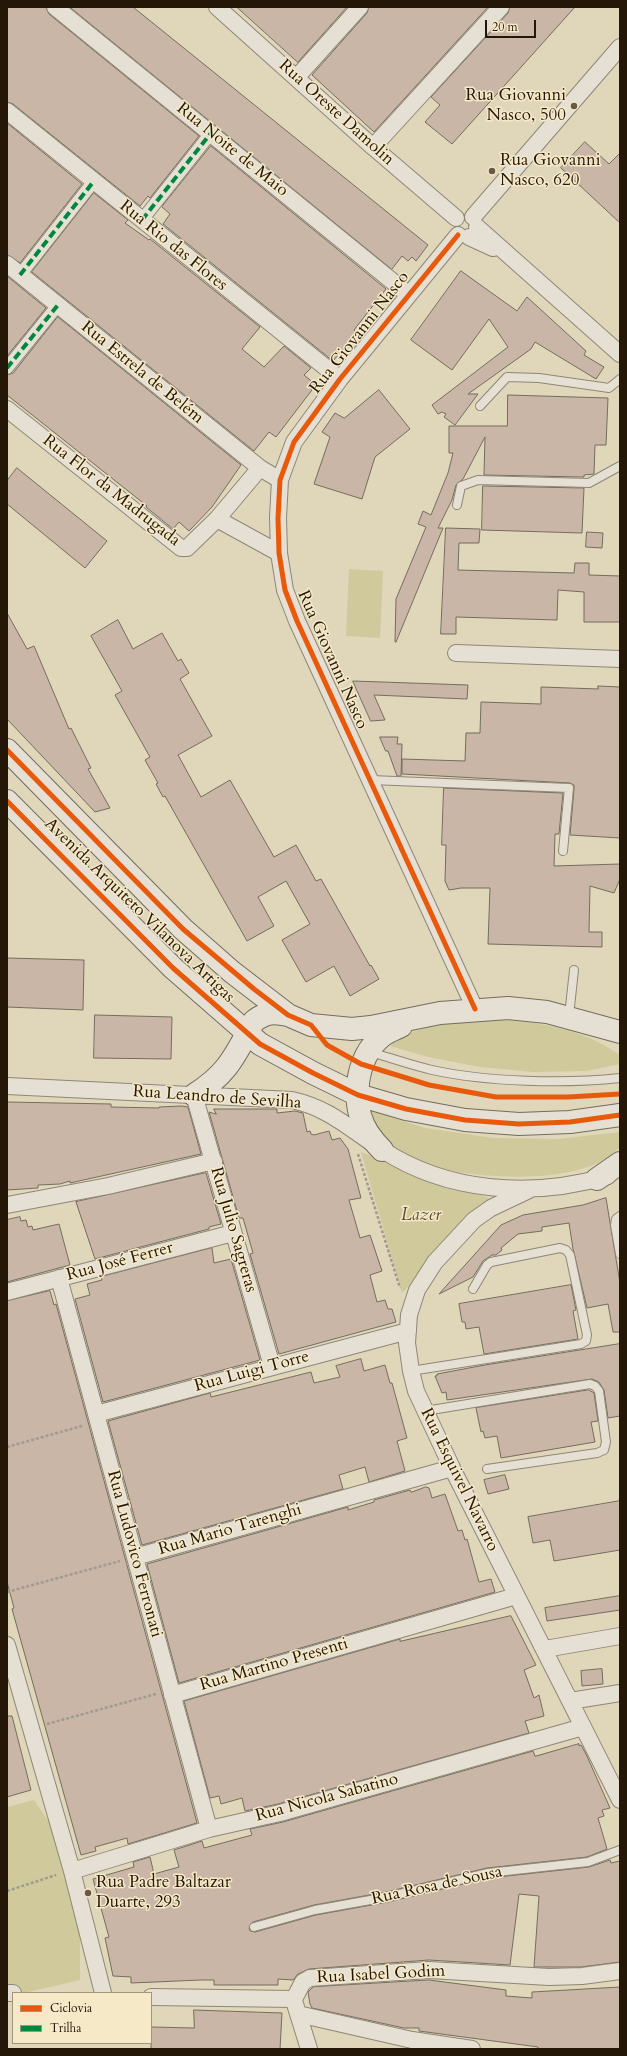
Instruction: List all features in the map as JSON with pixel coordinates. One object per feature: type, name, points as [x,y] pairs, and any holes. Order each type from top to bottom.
[{"type":"main road","name":"Avenida Arquiteto Vilanova Artigas","points":[[7,750],[183,929],[232,972],[288,1015],[311,1025],[334,1028],[371,1027],[440,1013],[475,1009],[514,1008],[547,1012],[620,1032]]},
{"type":"main road","name":"Avenida Arquiteto Vilanova Artigas","points":[[7,801],[173,968],[260,1044],[313,1073],[358,1095],[406,1109],[465,1120],[519,1124],[570,1122],[620,1115]]},
{"type":"main road","points":[[194,1095],[216,1080],[223,1072],[254,1021],[262,1015],[274,1012],[288,1015]]},
{"type":"main road","points":[[382,1150],[368,1133],[361,1116],[358,1095],[361,1064],[368,1052],[382,1036],[410,1020]]},
{"type":"main road","points":[[579,1020],[620,1047]]},
{"type":"main road","points":[[597,1179],[620,1163]]},
{"type":"street","name":"Rua Noite de Maio","points":[[55,7],[408,294]]},
{"type":"street","points":[[296,78],[360,7]]},
{"type":"street","points":[[373,147],[501,7]]},
{"type":"street","name":"Rua Oreste Damolin","points":[[223,9],[296,78],[373,147],[456,218],[466,214],[469,229]]},
{"type":"street","name":"Rua Giovanni Nasco","points":[[475,1009],[298,621],[286,590],[279,553],[278,518],[280,480],[294,442],[340,379],[408,294],[469,229],[620,47]]},
{"type":"street","name":"Rua Rio das Flores","points":[[7,112],[340,379]]},
{"type":"street","points":[[142,220],[211,133]]},
{"type":"street","points":[[20,275],[94,181]]},
{"type":"street","points":[[469,229],[506,254],[620,354]]},
{"type":"street","name":"Rua Estrela de Belém","points":[[7,264],[260,468],[280,480]]},
{"type":"street","points":[[7,368],[58,305]]},
{"type":"street","name":"Rua Flor da Madrugada","points":[[7,409],[181,548],[187,548],[217,519],[260,468]]},
{"type":"street","points":[[217,519],[279,553]]},
{"type":"street","points":[[456,653],[620,659]]},
{"type":"street","name":"Rua Leandro de Sevilha","points":[[7,1086],[292,1100],[310,1104],[331,1114],[382,1150],[419,1170],[453,1181],[487,1187],[531,1189],[563,1186],[597,1179],[620,1172]]},
{"type":"street","name":"Rua Julio Sagreras","points":[[194,1095],[272,1366]]},
{"type":"street","points":[[7,1205],[154,1176],[214,1161]]},
{"type":"street","name":"Rua Esquivel Navarro","points":[[531,1189],[491,1208],[460,1233],[435,1262],[417,1290],[409,1323],[407,1343],[411,1371],[416,1391],[452,1468],[516,1596],[545,1649],[620,1800]]},
{"type":"street","name":"Rua José Ferrer","points":[[7,1292],[233,1233]]},
{"type":"street","name":"Rua Ludovico Ferronati","points":[[59,1278],[209,1829]]},
{"type":"street","name":"Rua Luigi Torre","points":[[97,1417],[272,1366],[409,1323]]},
{"type":"street","name":"Rua Mario Tarenghi","points":[[135,1557],[452,1468]]},
{"type":"street","name":"Rua Martino Presenti","points":[[172,1695],[516,1596]]},
{"type":"street","points":[[545,1649],[620,1636]]},
{"type":"street","points":[[7,1645],[72,1871],[103,1992]]},
{"type":"street","points":[[570,1701],[620,1693]]},
{"type":"street","name":"Rua Nicola Sabatino","points":[[72,1871],[209,1829],[280,1813],[583,1727]]},
{"type":"street","name":"Rua Isabel Godim","points":[[296,2006],[303,1982],[310,1978],[391,1971],[429,1970],[549,1977],[582,1976],[620,1971]]},
{"type":"street","points":[[152,1997],[296,2006],[412,2040],[472,2049]]},
{"type":"street","points":[[296,2006],[309,2049]]},
{"type":"lane","points":[[480,406],[507,376],[539,378],[609,388],[620,379]]},
{"type":"lane","points":[[457,506],[461,486],[478,480],[588,483],[620,466]]},
{"type":"lane","points":[[371,780],[568,788],[563,851]]},
{"type":"lane","points":[[574,970],[579,1020]]},
{"type":"lane","points":[[368,1052],[432,1070],[493,1078],[590,1081],[620,1078]]},
{"type":"lane","points":[[620,1216],[616,1219],[615,1225],[620,1254]]},
{"type":"lane","points":[[411,1371],[581,1344],[586,1340],[587,1335],[570,1255],[566,1250],[560,1248],[491,1262],[487,1265],[473,1289]]},
{"type":"lane","points":[[425,1411],[590,1384],[595,1386],[598,1391],[606,1442],[604,1450],[597,1453],[487,1469]]},
{"type":"lane","name":"Rua Rosa de Sousa","points":[[254,1927],[315,1910],[387,1897],[488,1872],[588,1862],[620,1850]]},
{"type":"path","points":[[349,1126],[409,1323]]},
{"type":"path","points":[[7,1448],[97,1417]]},
{"type":"path","points":[[31,1729],[162,1692],[172,1695]]},
{"type":"path","points":[[7,1891],[72,1871]]},
{"type":"green space","points":[[349,569],[383,571],[380,638],[346,636]]},
{"type":"green space","points":[[475,1018],[513,1020],[550,1026],[569,1031],[604,1045],[620,1055],[620,1064],[586,1071],[533,1072],[480,1067],[428,1057],[390,1046],[409,1034],[430,1026]]},
{"type":"green space","points":[[369,1110],[425,1128],[493,1138],[558,1139],[620,1132],[620,1147],[606,1159],[588,1167],[566,1173],[520,1177],[457,1172],[426,1163],[397,1149],[384,1137],[377,1127]]},
{"type":"green space","name":"Lazer","points":[[361,1152],[494,1200],[402,1293]]},
{"type":"green space","points":[[34,1800],[80,1868],[80,1980],[28,1992],[12,1992],[7,1997],[7,1807]]},
{"type":"building","points":[[7,7],[46,7],[49,14],[199,136],[150,198],[148,196],[140,206],[13,104],[7,102]]},
{"type":"building","points":[[70,7],[133,7],[428,245],[416,261],[412,257],[408,261],[402,256],[392,269]]},
{"type":"building","points":[[237,7],[347,7],[298,62]]},
{"type":"building","points":[[369,7],[488,7],[374,132],[312,75],[367,13]]},
{"type":"building","points":[[510,7],[575,7],[452,144],[425,122],[440,105],[431,97],[508,13]]},
{"type":"building","points":[[7,123],[82,184],[20,263],[7,255]]},
{"type":"building","points":[[585,142],[609,164],[620,153],[620,223],[561,168]]},
{"type":"building","points":[[211,146],[386,289],[354,330],[357,333],[333,361],[163,224],[170,214],[162,207]]},
{"type":"building","points":[[94,193],[128,220],[125,223],[149,240],[150,239],[260,327],[242,349],[264,367],[284,346],[311,368],[304,375],[315,384],[311,389],[312,390],[276,437],[269,432],[254,451],[32,272]]},
{"type":"building","points":[[461,271],[517,311],[527,297],[586,351],[584,355],[604,367],[596,379],[535,342],[531,349],[468,394],[478,394],[455,425],[444,417],[446,414],[442,412],[438,414],[432,405],[508,347],[489,319],[452,370],[411,340]]},
{"type":"building","points":[[7,276],[46,308],[7,356]]},
{"type":"building","points":[[58,317],[241,465],[212,507],[189,531],[179,522],[173,529],[146,507],[147,506],[7,395],[7,375],[13,373]]},
{"type":"building","points":[[379,390],[410,429],[375,457],[362,499],[314,484],[330,437],[322,432],[335,413],[344,418]]},
{"type":"building","points":[[508,395],[608,398],[606,445],[595,445],[594,474],[584,475],[584,477],[484,475],[485,437],[463,479],[456,485],[452,500],[438,528],[443,528],[395,642],[396,599],[426,527],[418,524],[423,511],[431,515],[448,473],[453,453],[449,453],[449,426],[507,426]]},
{"type":"building","points":[[17,468],[107,541],[85,568],[7,504],[7,481]]},
{"type":"building","points":[[483,486],[584,488],[582,533],[482,530]]},
{"type":"building","points":[[446,528],[480,529],[479,543],[459,543],[458,570],[574,573],[575,563],[589,563],[589,575],[620,576],[620,622],[584,622],[584,592],[558,590],[557,620],[456,617],[456,634],[441,634]]},
{"type":"building","points":[[587,532],[603,533],[602,548],[586,547]]},
{"type":"building","points":[[7,613],[27,649],[34,646],[69,729],[71,728],[91,768],[88,769],[110,808],[95,812],[7,719]]},
{"type":"building","points":[[118,620],[133,649],[162,633],[178,661],[181,659],[189,673],[180,679],[212,736],[178,755],[201,797],[230,780],[274,857],[296,845],[316,881],[321,879],[370,966],[371,965],[379,979],[350,996],[334,966],[306,982],[282,940],[310,924],[286,881],[258,897],[274,926],[247,941],[165,796],[163,797],[156,784],[158,783],[145,760],[150,757],[115,695],[122,691],[91,636]]},
{"type":"building","points":[[353,681],[468,685],[467,699],[374,695],[385,720],[371,721]]},
{"type":"building","points":[[598,686],[620,687],[620,838],[570,835],[574,785],[570,783],[402,774],[402,759],[465,761],[466,733],[480,733],[481,702],[541,704],[541,687],[598,689]]},
{"type":"building","points":[[380,737],[398,737],[397,744],[402,744],[401,776],[397,776],[388,751],[386,751]]},
{"type":"building","points":[[444,788],[563,793],[559,834],[555,834],[554,866],[620,864],[620,879],[614,893],[590,886],[589,932],[602,932],[602,947],[488,944],[490,888],[461,888],[449,890],[445,881],[446,845],[442,845]]},
{"type":"building","points":[[7,958],[84,960],[83,1010],[7,1007]]},
{"type":"building","points":[[95,1015],[172,1017],[171,1059],[94,1058]]},
{"type":"building","points":[[7,1102],[111,1104],[111,1107],[188,1107],[201,1154],[70,1183],[70,1181],[60,1184],[38,1185],[38,1188],[7,1190]]},
{"type":"building","points":[[214,1109],[277,1109],[277,1113],[295,1111],[303,1113],[307,1132],[310,1131],[311,1134],[314,1135],[329,1131],[332,1140],[340,1138],[348,1149],[361,1198],[349,1200],[360,1238],[370,1235],[382,1271],[370,1275],[377,1302],[385,1300],[388,1309],[392,1309],[396,1322],[279,1354],[250,1254],[253,1253],[243,1218],[239,1218],[209,1112],[216,1114]]},
{"type":"building","points":[[206,1173],[221,1224],[209,1227],[209,1229],[95,1259],[76,1202]]},
{"type":"building","points":[[606,1198],[620,1283],[620,1332],[613,1332],[608,1304],[587,1308],[573,1249],[569,1223],[542,1227],[542,1231],[518,1234],[501,1248],[502,1250],[496,1255],[492,1255],[483,1261],[473,1277],[439,1294],[501,1225],[523,1215],[583,1205]]},
{"type":"building","points":[[20,1217],[21,1221],[26,1220],[28,1227],[32,1226],[33,1230],[59,1224],[70,1265],[7,1282],[7,1220]]},
{"type":"building","points":[[212,1248],[214,1263],[231,1259],[260,1360],[103,1402],[75,1299],[90,1295],[87,1284],[102,1280],[101,1277]]},
{"type":"building","points":[[571,1285],[576,1310],[573,1311],[578,1339],[484,1354],[479,1327],[466,1329],[465,1322],[462,1322],[459,1304]]},
{"type":"building","points":[[50,1291],[54,1305],[56,1304],[197,1823],[128,1844],[127,1838],[95,1847],[96,1851],[81,1855],[12,1609],[14,1608],[7,1582],[7,1301]]},
{"type":"building","points":[[620,1344],[620,1416],[608,1418],[604,1390],[599,1382],[592,1379],[447,1400],[446,1392],[442,1393],[435,1376],[437,1376],[437,1374],[485,1365]]},
{"type":"building","points":[[361,1359],[364,1371],[385,1365],[390,1383],[392,1383],[407,1438],[397,1441],[405,1471],[369,1482],[365,1467],[339,1475],[343,1489],[142,1545],[108,1421],[210,1393],[211,1397],[311,1372],[314,1383],[340,1377],[336,1366]]},
{"type":"building","points":[[589,1390],[594,1393],[598,1421],[591,1422],[595,1442],[501,1458],[497,1436],[485,1438],[483,1431],[481,1432],[476,1408]]},
{"type":"building","points":[[505,1475],[509,1489],[488,1494],[484,1480]]},
{"type":"building","points":[[426,1487],[429,1488],[432,1498],[445,1494],[458,1531],[462,1530],[465,1540],[467,1539],[479,1582],[491,1579],[495,1592],[179,1683],[147,1564],[348,1507],[348,1510],[374,1502],[374,1500],[410,1490],[411,1492]]},
{"type":"building","points":[[620,1501],[620,1550],[554,1561],[550,1540],[533,1543],[528,1517]]},
{"type":"building","points":[[620,1596],[620,1610],[547,1621],[545,1608]]},
{"type":"building","points":[[511,1616],[536,1665],[524,1670],[534,1698],[539,1695],[544,1716],[525,1721],[529,1733],[278,1804],[245,1811],[242,1798],[221,1804],[219,1796],[210,1798],[184,1701],[400,1639],[400,1641]]},
{"type":"building","points":[[602,1669],[603,1684],[582,1686],[581,1671]]},
{"type":"building","points":[[7,1716],[12,1716],[31,1790],[7,1797]]},
{"type":"building","points":[[579,1744],[586,1754],[610,1808],[602,1810],[604,1816],[598,1818],[607,1849],[587,1857],[487,1868],[386,1892],[314,1905],[253,1922],[249,1928],[250,1931],[255,1932],[316,1915],[388,1902],[489,1878],[589,1867],[610,1860],[611,1863],[620,1861],[620,1962],[581,1967],[534,1967],[539,1896],[519,1894],[510,1965],[429,1960],[309,1969],[298,1974],[293,1980],[278,1979],[278,1985],[214,1985],[214,1980],[131,1983],[131,1977],[113,1976],[105,1938],[109,1937],[93,1879],[134,1867],[133,1862],[150,1857],[154,1874],[179,1867],[174,1850],[202,1841],[204,1848],[252,1835],[250,1829],[283,1822],[533,1751],[535,1756]]},
{"type":"building","points":[[429,1980],[506,1990],[506,1996],[532,1998],[532,1992],[620,1987],[620,2049],[538,2049],[538,2047],[419,2031],[419,2028],[404,2028],[312,2008],[308,1992],[313,1987]]},
{"type":"building","points":[[194,2010],[282,2013],[280,2049],[151,2049],[152,2027],[194,2028]]},
{"type":"marked path","points":[[142,220],[211,133]]},
{"type":"marked path","points":[[20,275],[94,181]]},
{"type":"marked path","points":[[7,368],[58,305]]},
{"type":"cycle path","points":[[458,235],[340,379],[294,442],[280,480],[278,518],[279,553],[285,590],[297,621],[475,1009]]},
{"type":"cycle path","points":[[7,750],[183,929],[254,989],[288,1015],[311,1025],[327,1045],[361,1064],[429,1085],[496,1097],[568,1097],[620,1094]]},
{"type":"cycle path","points":[[7,801],[173,968],[260,1044],[313,1073],[358,1095],[406,1109],[465,1120],[519,1124],[570,1122],[620,1115]]},
{"type":"place","name":"Rua Giovanni Nasco, 500","points":[[574,106]]},
{"type":"place","name":"Rua Giovanni Nasco, 620","points":[[492,171]]},
{"type":"place","name":"Rua Padre Baltazar Duarte, 293","points":[[88,1893]]}]
